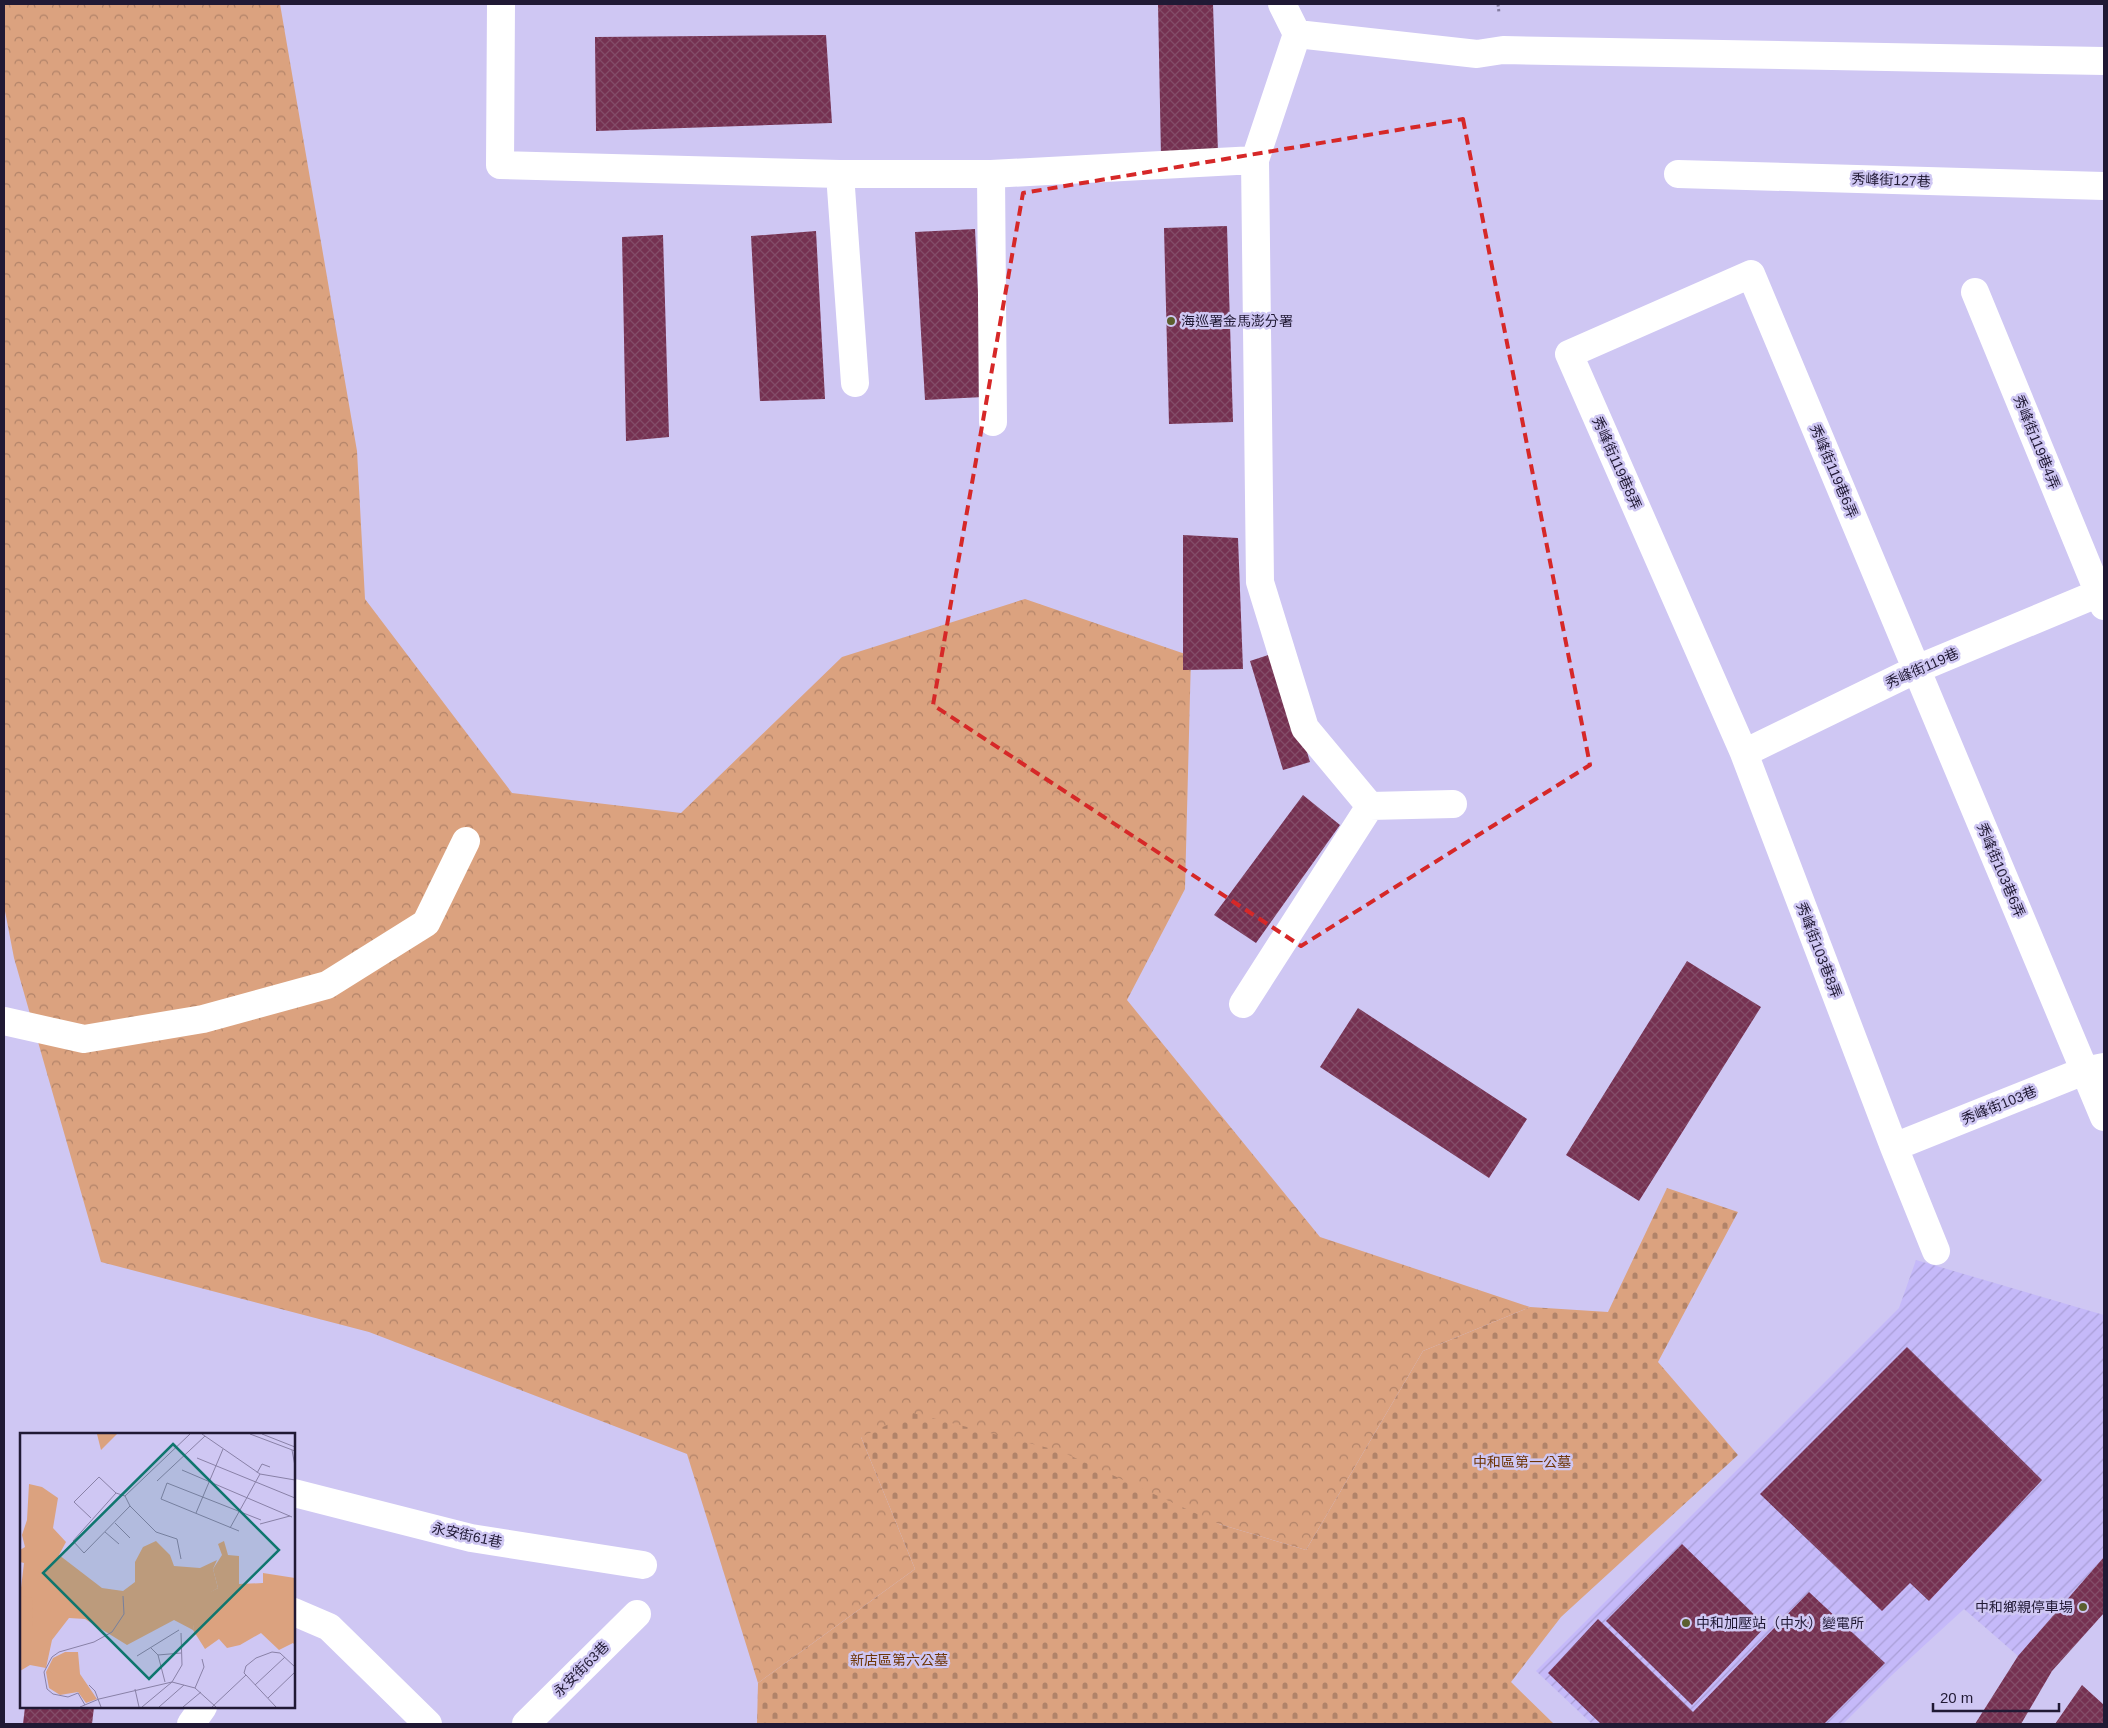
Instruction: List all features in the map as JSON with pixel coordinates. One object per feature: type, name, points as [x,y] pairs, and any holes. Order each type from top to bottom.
[{"type":"lane","points":[[501,4],[500,165],[840,174],[991,174],[1255,160]]},
{"type":"lane","points":[[1282,4],[1297,34],[1255,160],[1260,582],[1305,728],[1370,806]]},
{"type":"lane","points":[[1297,34],[1477,54],[1503,50],[2104,61]]},
{"type":"lane","points":[[840,174],[855,383]]},
{"type":"lane","points":[[991,174],[993,422]]},
{"type":"lane","name":"秀峰街127巷","points":[[1678,174],[2104,186]]},
{"type":"lane","name":"秀峰街119巷6弄","points":[[1751,274],[1918,669]]},
{"type":"lane","name":"秀峰街119巷8弄","points":[[1744,753],[1569,354],[1751,274]]},
{"type":"lane","name":"秀峰街119巷4弄","points":[[1975,292],[2102,597]]},
{"type":"lane","name":"秀峰街119巷","points":[[1744,753],[1918,669],[2102,597]]},
{"type":"lane","name":"秀峰街103巷6弄","points":[[1918,669],[2094,1069],[2104,1117]]},
{"type":"lane","name":"秀峰街103巷8弄","points":[[1744,753],[1894,1147],[1936,1251]]},
{"type":"lane","points":[[1370,806],[1453,804]]},
{"type":"lane","points":[[1243,1004],[1370,806]]},
{"type":"lane","points":[[4,1021],[84,1040],[204,1019],[327,985],[426,923],[466,841]]},
{"type":"lane","name":"秀峰街103巷","points":[[1894,1147],[2094,1069]]},
{"type":"lane","name":"永安街61巷","points":[[295,1493],[471,1538],[643,1565]]},
{"type":"lane","points":[[295,1612],[329,1627],[428,1724]]},
{"type":"lane","name":"永安街63巷","points":[[526,1724],[637,1614]]},
{"type":"lane","points":[[191,1724],[202,1708]]},
{"type":"highlighted area","points":[[1463,119],[1590,765],[1301,946],[933,705],[1023,193]]},
{"type":"shaded area","points":[[1916,1260],[2104,1315],[2104,1557],[2018,1656],[1964,1609],[1892,1675],[1843,1724],[1592,1724],[1536,1671],[1899,1308]]},
{"type":"green space","points":[[4,4],[280,4],[357,451],[365,599],[512,793],[681,813],[842,657],[1025,599],[1191,656],[1185,889],[1127,1000],[1320,1237],[1530,1307],[1423,1351],[1306,1550],[1219,1524],[861,1437],[915,1569],[758,1683],[687,1454],[369,1332],[101,1262],[14,958],[4,906]]},
{"type":"green space","name":"中和區第一公墓","points":[[1667,1188],[1738,1212],[1658,1362],[1738,1455],[1561,1617],[1511,1682],[1554,1724],[757,1724],[758,1683],[915,1569],[861,1437],[913,1413],[1060,1451],[1219,1524],[1306,1550],[1423,1351],[1530,1307],[1608,1312]]},
{"type":"building","points":[[1158,4],[1213,4],[1218,153],[1161,157]]},
{"type":"building","points":[[826,35],[832,123],[596,131],[595,37]]},
{"type":"building","points":[[1227,226],[1233,422],[1169,424],[1164,228]]},
{"type":"building","points":[[975,229],[983,397],[925,400],[915,232]]},
{"type":"building","points":[[816,231],[825,399],[760,401],[751,236]]},
{"type":"building","points":[[663,235],[669,437],[626,441],[622,237]]},
{"type":"building","points":[[1183,535],[1238,538],[1243,669],[1183,670]]},
{"type":"building","points":[[1277,652],[1310,762],[1283,770],[1250,661]]},
{"type":"building","points":[[1303,795],[1340,825],[1256,943],[1214,915]]},
{"type":"building","points":[[1687,961],[1761,1007],[1639,1201],[1566,1155]]},
{"type":"building","points":[[1358,1008],[1527,1119],[1489,1178],[1320,1067]]},
{"type":"building","points":[[1907,1347],[2042,1480],[1929,1601],[1910,1583],[1882,1611],[1760,1494]]},
{"type":"building","name":"中和加壓站（中水）變電所","points":[[1682,1544],[1766,1626],[1692,1705],[1606,1621]]},
{"type":"building","points":[[2104,1557],[2104,1613],[2052,1671],[2021,1724],[1975,1724],[2018,1656]]},
{"type":"building","points":[[1809,1592],[1885,1663],[1824,1724],[1601,1724],[1548,1673],[1598,1619],[1693,1712]]},
{"type":"building","points":[[2082,1685],[2104,1705],[2104,1724],[2055,1724]]},
{"type":"building","points":[[25,1708],[94,1708],[92,1724],[23,1724]]},
{"type":"place","name":"海巡署金馬澎分署","points":[[1171,321]]},
{"type":"place","name":"中和鄉親停車場","points":[[2083,1607]]},
{"type":"place","name":"中和加壓站（中水）變電所","points":[[1686,1623]]},
{"type":"park label","name":"新店區第六公墓","points":[[899,1660]]}]
